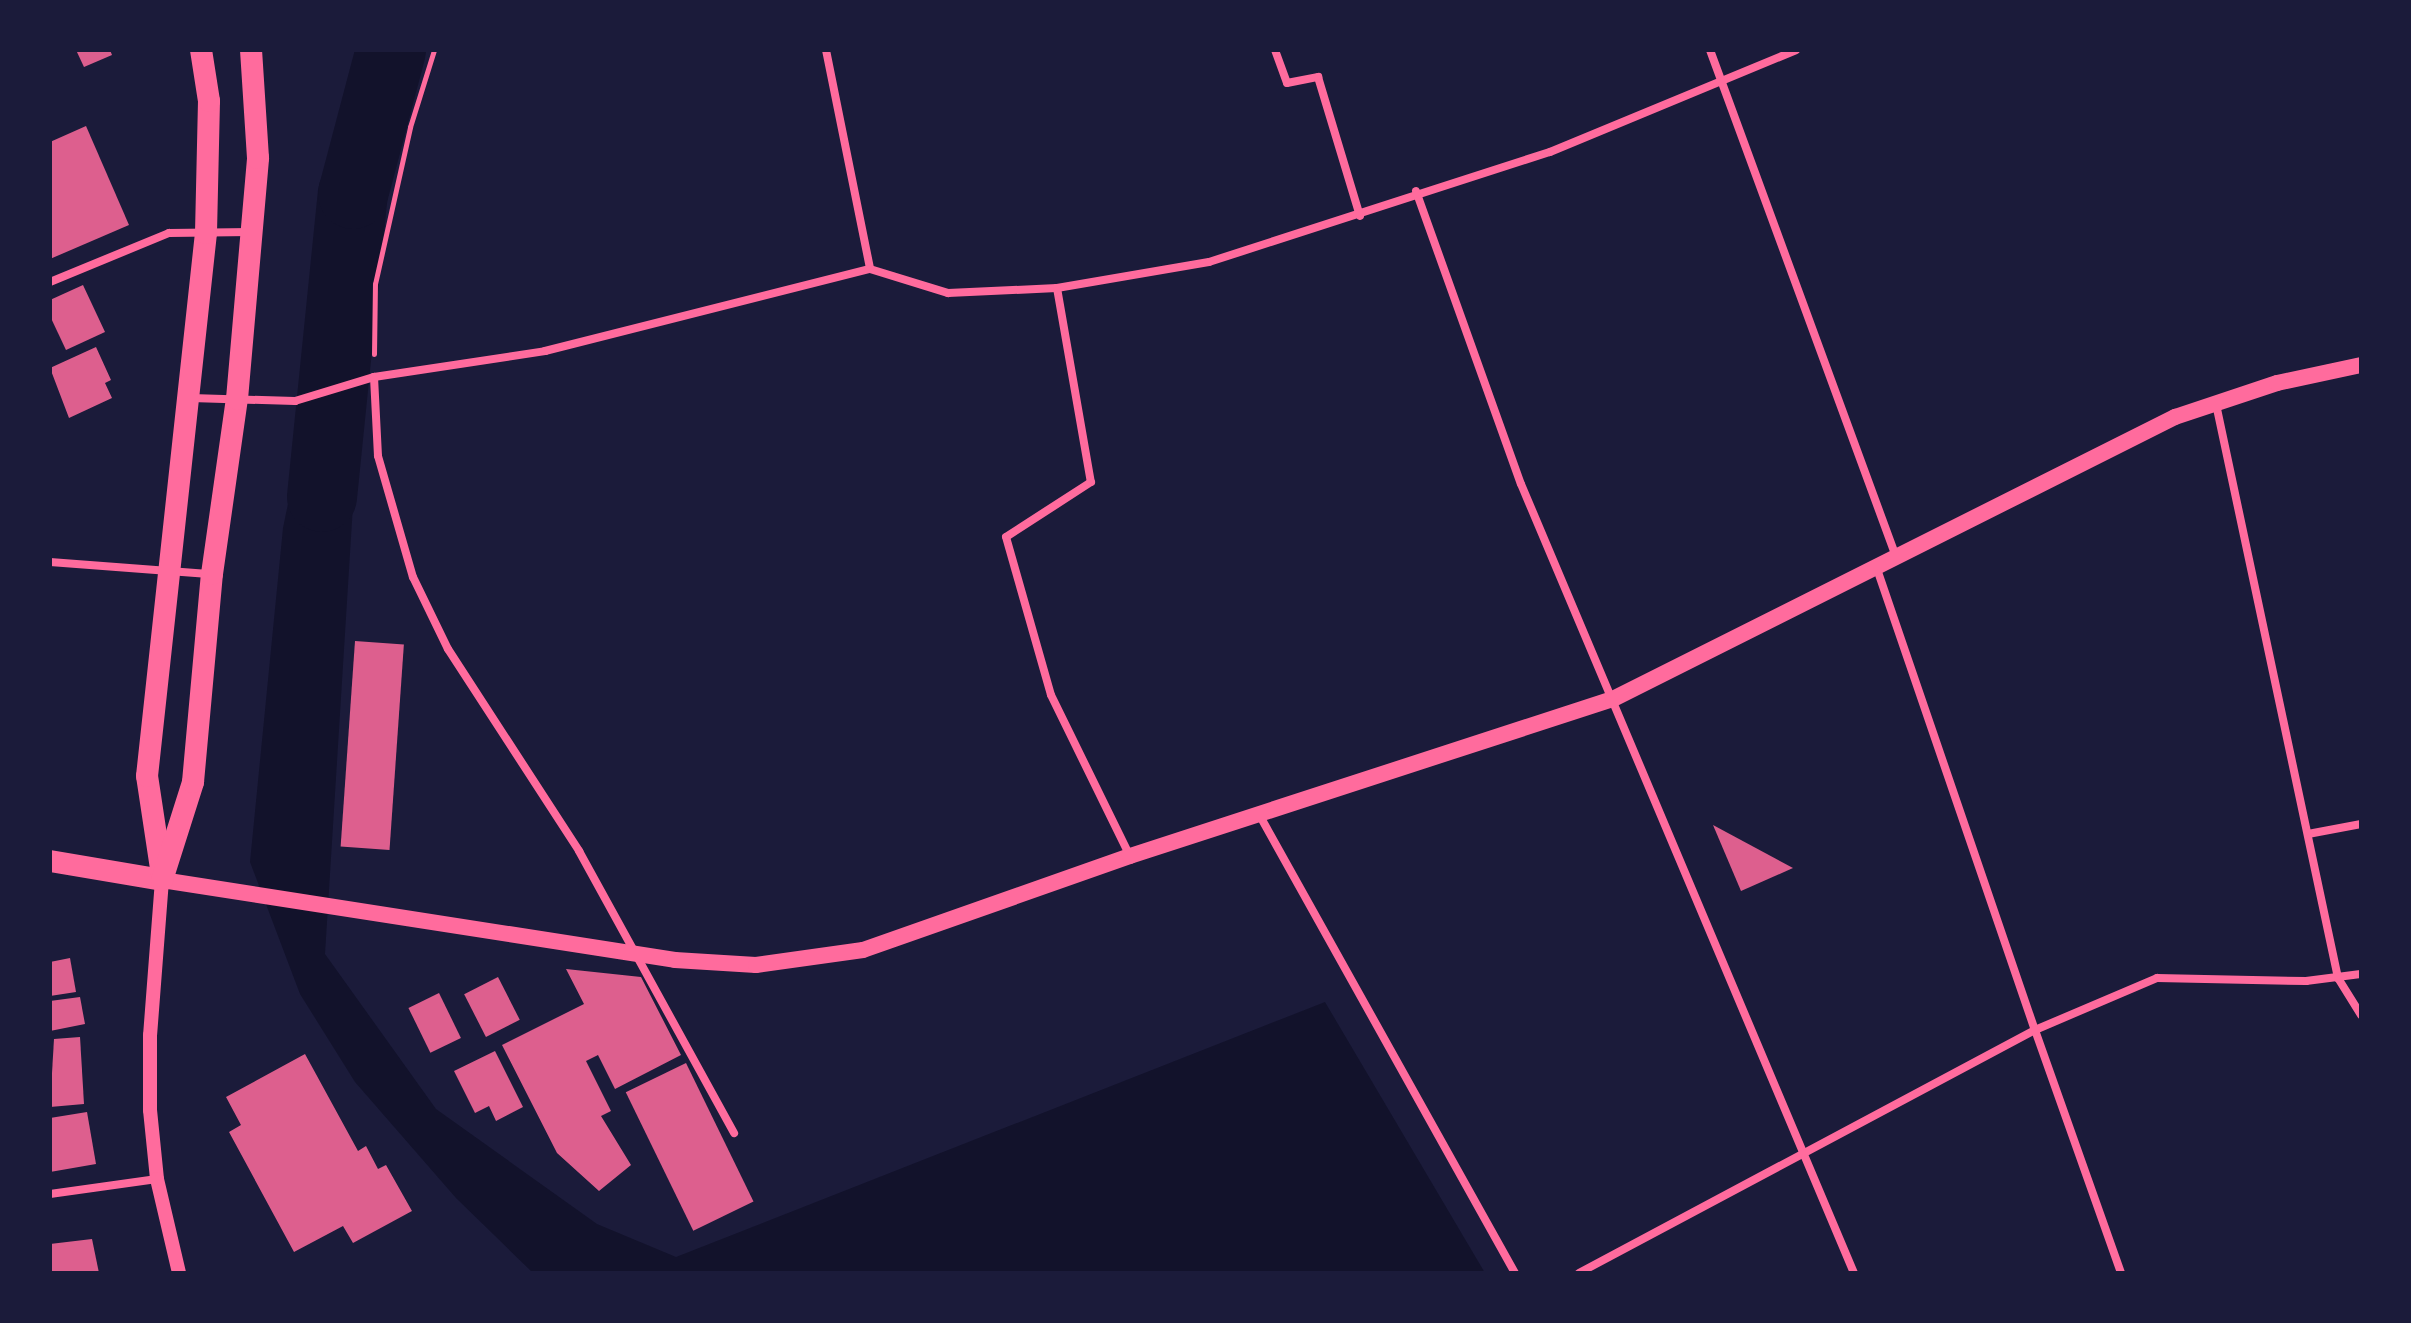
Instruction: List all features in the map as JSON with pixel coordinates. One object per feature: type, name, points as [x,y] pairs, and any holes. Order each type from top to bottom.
[{"type":"highway","points":[[162,880],[147,776],[166,573],[206,233],[209,101],[201,50]]},
{"type":"highway","points":[[162,880],[193,782],[212,574],[237,399],[258,158],[251,50]]},
{"type":"highway","points":[[50,861],[162,880]]},
{"type":"main road","points":[[162,880],[355,907],[638,954],[756,965],[863,950],[1130,856],[1613,699],[1895,554],[2175,417],[2216,403],[2361,365]]},
{"type":"street","points":[[826,50],[870,269]]},
{"type":"street","points":[[1275,50],[1287,83],[1318,77],[1360,216]]},
{"type":"street","points":[[1710,50],[1895,554]]},
{"type":"street","points":[[186,397],[306,398],[374,377],[545,351],[870,269],[948,293],[1057,288],[1209,262],[1360,216],[1416,191],[1550,152],[1723,84],[1796,50]]},
{"type":"street","points":[[1416,191],[1521,484],[1799,1151],[1854,1273]]},
{"type":"street","points":[[50,282],[169,233],[252,232]]},
{"type":"street","points":[[1057,288],[1091,482],[1006,537],[1051,695],[1130,856]]},
{"type":"street","points":[[374,377],[378,456],[413,577],[448,649],[579,851],[734,1133]]},
{"type":"street","points":[[2216,403],[2338,978],[2361,1015]]},
{"type":"street","points":[[50,562],[166,573],[212,574]]},
{"type":"street","points":[[1876,564],[2121,1273]]},
{"type":"street","points":[[1260,816],[1515,1273]]},
{"type":"street","points":[[2308,834],[2361,824]]},
{"type":"street","points":[[162,880],[150,1035],[157,1179],[179,1273]]},
{"type":"street","points":[[1579,1273],[1799,1151],[2035,1030],[2157,978],[2338,978],[2361,974]]},
{"type":"street","points":[[50,1194],[157,1179]]},
{"type":"path","points":[[374,377],[375,284],[434,50]]},
{"type":"shaded area","points":[[360,393],[325,954],[436,1109],[597,1224],[676,1257],[1325,1002],[1485,1273],[533,1273],[456,1198],[355,1082],[300,994],[250,862],[283,528],[307,411]]},
{"type":"building","points":[[76,50],[110,50],[112,55],[84,67]]},
{"type":"building","points":[[86,126],[129,225],[50,259],[50,142]]},
{"type":"building","points":[[83,285],[105,332],[66,350],[50,316],[50,300]]},
{"type":"building","points":[[96,347],[111,380],[105,383],[112,398],[69,418],[50,368]]},
{"type":"building","points":[[355,641],[404,644],[390,850],[341,846]]},
{"type":"building","points":[[1713,825],[1793,868],[1741,891]]},
{"type":"building","points":[[70,958],[76,992],[50,996],[50,962]]},
{"type":"building","points":[[566,969],[641,977],[681,1055],[615,1089],[598,1055],[586,1061],[611,1111],[601,1116],[631,1165],[599,1191],[557,1153],[502,1045],[584,1004]]},
{"type":"building","points":[[498,977],[520,1020],[486,1037],[464,994]]},
{"type":"building","points":[[439,993],[461,1038],[430,1053],[408,1008]]},
{"type":"building","points":[[80,997],[85,1024],[50,1031],[50,1001]]},
{"type":"building","points":[[80,1037],[84,1104],[50,1107],[54,1039]]},
{"type":"building","points":[[495,1051],[523,1107],[496,1121],[489,1106],[475,1113],[454,1071]]},
{"type":"building","points":[[305,1054],[358,1151],[366,1146],[378,1169],[386,1165],[412,1211],[353,1243],[343,1226],[294,1252],[229,1132],[241,1125],[226,1097]]},
{"type":"building","points":[[686,1063],[754,1201],[693,1231],[626,1092]]},
{"type":"building","points":[[87,1112],[96,1164],[50,1172],[50,1118]]},
{"type":"building","points":[[92,1239],[99,1273],[50,1273],[50,1244]]},
{"type":"waterway","points":[[322,497],[353,194],[391,50]]}]
